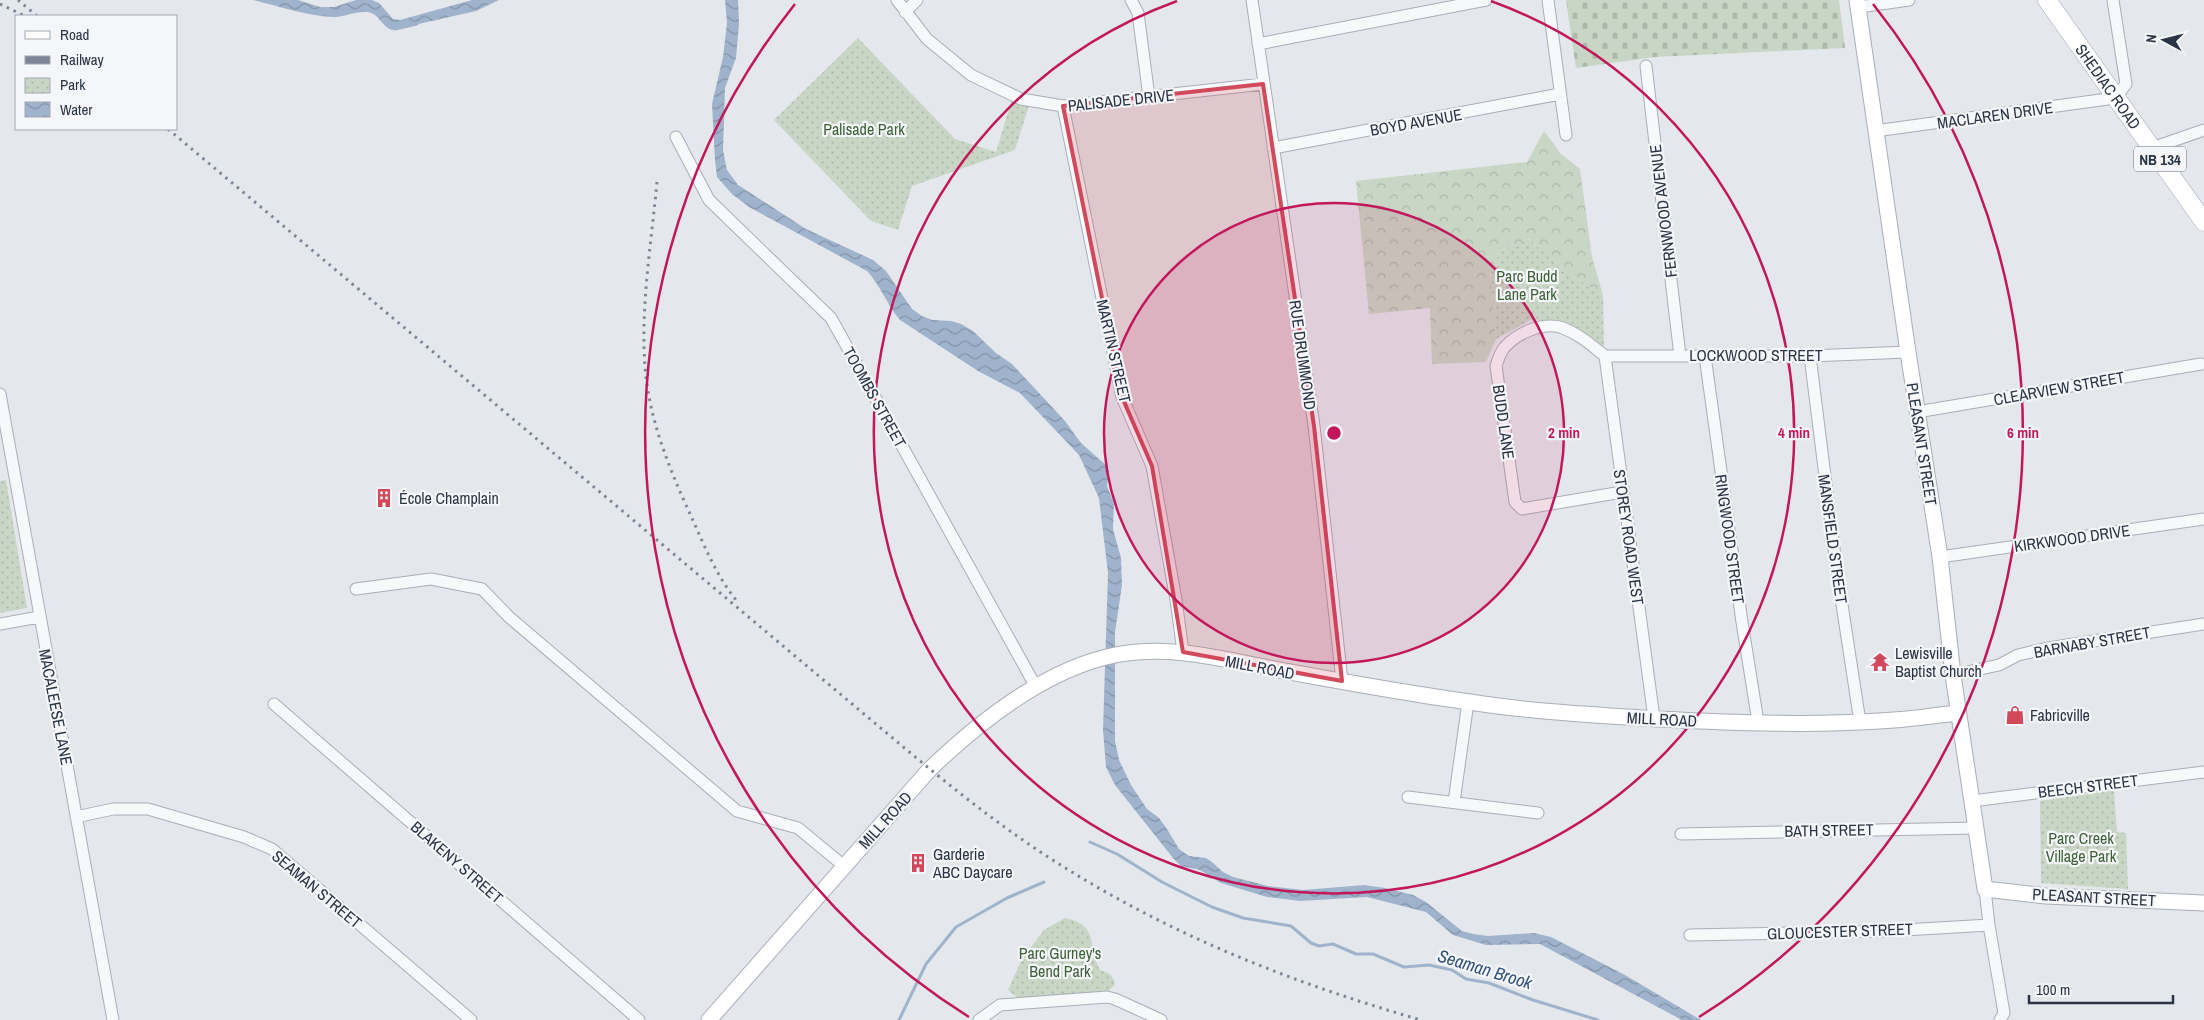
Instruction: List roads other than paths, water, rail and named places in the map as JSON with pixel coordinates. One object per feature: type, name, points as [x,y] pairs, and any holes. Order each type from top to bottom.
[{"type":"main road","name":"SHEDIAC ROAD","points":[[2047,0],[2204,222]]},
{"type":"street","name":"PALISADE DRIVE","points":[[897,0],[927,38],[971,75],[1021,99],[1063,106],[1263,84]]},
{"type":"street","points":[[905,12],[917,0]]},
{"type":"street","points":[[1131,0],[1138,13],[1149,97]]},
{"type":"street","name":"RUE DRUMMOND","points":[[1252,0],[1272,148],[1314,426],[1342,681]]},
{"type":"street","points":[[1258,44],[1486,0]]},
{"type":"street","points":[[1548,0],[1566,135]]},
{"type":"street","points":[[1858,4],[1909,0]]},
{"type":"street","points":[[2113,0],[2126,84],[2115,98]]},
{"type":"street","name":"PLEASANT STREET","points":[[1858,4],[1875,131],[1940,557],[1958,712],[1989,925],[2004,1013],[2000,1020]]},
{"type":"street","name":"FERNWOOD AVENUE","points":[[1646,66],[1680,356]]},
{"type":"street","name":"BOYD AVENUE","points":[[1272,148],[1560,94]]},
{"type":"street","name":"MACLAREN DRIVE","points":[[1875,131],[2115,98]]},
{"type":"street","name":"MARTIN STREET","points":[[1063,106],[1122,397],[1152,466],[1176,600],[1183,652]]},
{"type":"street","points":[[2152,148],[2204,130]]},
{"type":"street","name":"TOOMBS STREET","points":[[676,138],[708,200],[831,318],[1036,686]]},
{"type":"street","name":"BUDD LANE","points":[[1604,356],[1582,337],[1561,327],[1539,327],[1519,334],[1503,349],[1496,366],[1515,502],[1522,509],[1622,492]]},
{"type":"street","name":"LOCKWOOD STREET","points":[[1604,356],[1810,356],[1908,352]]},
{"type":"street","name":"STOREY ROAD WEST","points":[[1604,356],[1622,492],[1651,682],[1654,718]]},
{"type":"street","name":"RINGWOOD STREET","points":[[1705,356],[1742,622],[1758,722]]},
{"type":"street","name":"MANSFIELD STREET","points":[[1810,356],[1837,572],[1860,722]]},
{"type":"street","name":"CLEARVIEW STREET","points":[[1917,412],[2201,364]]},
{"type":"street","name":"MACALEESE LANE","points":[[0,394],[112,1020]]},
{"type":"street","name":"KIRKWOOD DRIVE","points":[[1940,557],[2204,520]]},
{"type":"street","points":[[356,589],[431,579],[482,589],[509,618],[737,810],[798,828],[844,866]]},
{"type":"street","points":[[0,624],[39,616]]},
{"type":"street","name":"BARNABY STREET","points":[[1953,675],[1999,665],[2018,656],[2048,648],[2204,624]]},
{"type":"street","name":"MILL ROAD","points":[[709,1020],[844,866],[946,754],[1036,686],[1090,661],[1141,651],[1183,652],[1468,702],[1566,714],[1758,722],[1860,722],[1895,720],[1958,712]]},
{"type":"street","points":[[1454,802],[1468,702]]},
{"type":"street","name":"BLAKENY STREET","points":[[274,704],[639,1020]]},
{"type":"street","name":"BEECH STREET","points":[[1972,801],[2204,772]]},
{"type":"street","points":[[1408,797],[1538,813]]},
{"type":"street","name":"SEAMAN STREET","points":[[76,817],[113,809],[148,809],[244,836],[272,849],[471,1020]]},
{"type":"street","name":"BATH STREET","points":[[1681,834],[1976,828]]},
{"type":"street","name":"PLEASANT STREET","points":[[1985,889],[2046,896],[2204,903]]},
{"type":"street","name":"GLOUCESTER STREET","points":[[1690,935],[1888,931],[1989,925]]},
{"type":"street","points":[[979,1020],[1000,1004],[1107,997],[1161,1020]]},
{"type":"water","points":[[253,0],[298,0],[320,7],[334,7],[356,0],[372,0],[379,3],[393,19],[400,20],[472,0],[499,0],[476,11],[392,30],[374,15],[367,12],[337,17],[323,16],[303,13]]},
{"type":"water","points":[[725,0],[738,0],[739,24],[736,58],[725,88],[723,150],[727,170],[738,185],[806,229],[873,260],[886,271],[912,309],[922,316],[932,320],[951,321],[973,331],[996,353],[1012,364],[1065,421],[1081,443],[1107,466],[1109,471],[1107,486],[1114,504],[1113,529],[1121,558],[1122,585],[1115,632],[1115,741],[1119,760],[1131,785],[1147,809],[1159,818],[1179,849],[1189,856],[1206,858],[1223,872],[1233,877],[1268,886],[1303,890],[1364,885],[1385,888],[1413,895],[1426,902],[1462,931],[1488,936],[1534,933],[1551,937],[1625,975],[1701,1020],[1682,1020],[1540,944],[1486,945],[1453,935],[1426,912],[1367,897],[1300,901],[1267,897],[1221,883],[1200,870],[1181,866],[1173,858],[1115,785],[1106,767],[1103,730],[1108,573],[1099,498],[1079,455],[1020,393],[978,371],[900,320],[867,271],[749,207],[732,194],[717,177],[712,104],[723,57],[727,23]]},
{"type":"waterway","points":[[392,26],[395,29],[417,24]]},
{"type":"waterway","name":"Seaman Brook","points":[[1090,842],[1117,854],[1162,882],[1212,907],[1243,918],[1291,926],[1311,943],[1319,946],[1333,944],[1356,954],[1373,954],[1404,967],[1429,965],[1452,970],[1466,979],[1489,983],[1533,1000],[1598,1020]]},
{"type":"waterway","name":"Seaman Brook","points":[[899,1020],[926,964],[956,927],[1007,898],[1044,882]]},
{"type":"railway","points":[[18,0],[36,15]]},
{"type":"railway","points":[[0,4],[23,15]]},
{"type":"railway","points":[[169,130],[908,751],[1004,827],[1089,883],[1180,931],[1227,952],[1322,989],[1421,1020]]},
{"type":"railway","points":[[657,182],[644,314],[645,366],[651,407],[665,455],[678,486],[711,560],[736,600]]},
{"type":"place","name":"École Champlain","points":[[384,498]]},
{"type":"place","name":"Lewisville Baptist Church","points":[[1880,662]]},
{"type":"place","name":"Fabricville","points":[[2015,715]]},
{"type":"place","name":"Garderie ABC Daycare","points":[[918,863]]},
{"type":"park label","name":"Palisade Park","points":[[864,129]]},
{"type":"park label","name":"Parc Budd Lane Park","points":[[1527,285]]},
{"type":"park label","name":"Parc Creek Village Park","points":[[2081,847]]},
{"type":"park label","name":"Parc Gurney's Bend Park","points":[[1060,962]]}]
